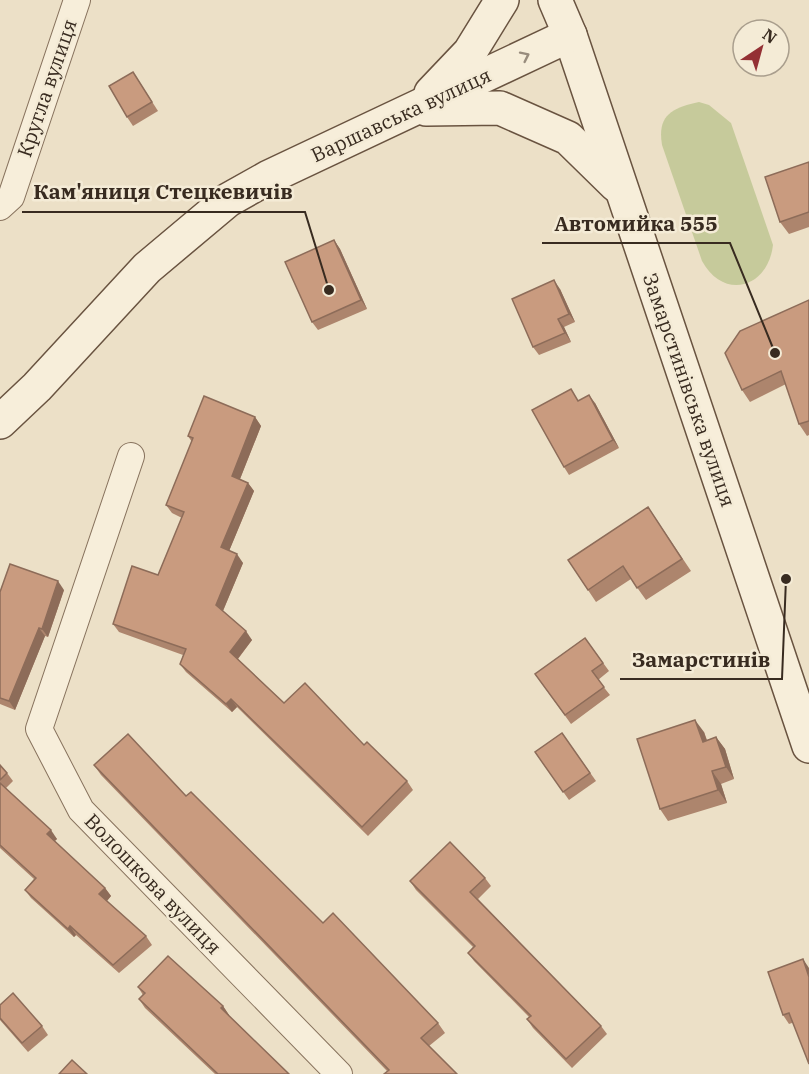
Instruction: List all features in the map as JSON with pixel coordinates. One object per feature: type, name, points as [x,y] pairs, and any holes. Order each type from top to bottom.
[{"type":"main road","points":[[415,109],[471,52],[502,0]]},
{"type":"main road","name":"Замарстинівська вулиця","points":[[555,0],[570,35],[809,746]]},
{"type":"main road","name":"Варшавська вулиця","points":[[0,422],[37,387],[147,268],[228,200],[269,177],[570,35]]},
{"type":"main road","points":[[415,109],[500,108],[568,138],[621,189]]},
{"type":"street","name":"Кругла вулиця","points":[[0,207],[10,197],[77,0]]},
{"type":"street","name":"Волошкова вулиця","points":[[131,456],[39,729],[81,810],[339,1074]]},
{"type":"green space","points":[[699,102],[709,105],[731,123],[773,245],[763,271],[754,280],[744,284],[733,285],[722,281],[711,274],[702,261],[662,145],[662,126],[668,115],[681,107]]},
{"type":"building","points":[[133,72],[152,102],[127,117],[109,86]]},
{"type":"building","points":[[809,162],[809,212],[780,222],[765,177]]},
{"type":"building","points":[[334,240],[361,300],[312,322],[285,262]]},
{"type":"building","points":[[554,280],[569,314],[558,319],[565,333],[533,347],[512,299]]},
{"type":"building","points":[[809,300],[809,421],[799,424],[781,371],[742,390],[725,353],[740,331]]},
{"type":"building","points":[[571,389],[578,401],[589,395],[613,440],[564,467],[532,410]]},
{"type":"building","points":[[204,396],[255,417],[232,476],[248,483],[221,547],[237,554],[216,605],[246,631],[230,652],[284,703],[305,683],[364,745],[367,742],[407,781],[362,827],[231,699],[226,704],[180,664],[186,649],[113,624],[132,566],[158,575],[184,512],[166,505],[193,438],[188,436]]},
{"type":"building","points":[[648,507],[682,559],[637,588],[623,566],[588,590],[568,560]]},
{"type":"building","points":[[10,564],[58,581],[42,629],[39,628],[9,701],[0,698],[0,592]]},
{"type":"building","points":[[585,638],[603,663],[592,671],[604,687],[565,715],[535,674]]},
{"type":"building","points":[[695,720],[703,742],[716,737],[726,767],[712,771],[718,790],[660,809],[637,739]]},
{"type":"building","points":[[562,733],[590,773],[563,792],[535,752]]},
{"type":"building","points":[[128,734],[186,796],[191,792],[323,923],[333,913],[438,1023],[421,1038],[457,1074],[384,1074],[389,1070],[94,765]]},
{"type":"building","points":[[0,765],[7,773],[0,780]]},
{"type":"building","points":[[0,783],[51,830],[47,834],[105,888],[99,894],[146,936],[113,965],[25,890],[36,878],[0,845]]},
{"type":"building","points":[[450,842],[485,878],[470,892],[601,1026],[566,1059],[527,1019],[531,1016],[468,953],[475,946],[410,881]]},
{"type":"building","points":[[168,956],[223,1006],[221,1008],[289,1074],[218,1074],[139,999],[145,993],[138,987]]},
{"type":"building","points":[[803,959],[809,977],[809,1064],[789,1013],[783,1015],[768,972]]},
{"type":"building","points":[[13,993],[42,1026],[22,1043],[0,1018],[0,1005]]},
{"type":"building","points":[[72,1060],[87,1074],[59,1074]]},
{"type":"place","name":"Кам'яниця Стецкевичів","points":[[329,290]]},
{"type":"place","name":"Автомийка 555","points":[[775,353]]},
{"type":"place","name":"Замарстинів","points":[[786,579]]}]
